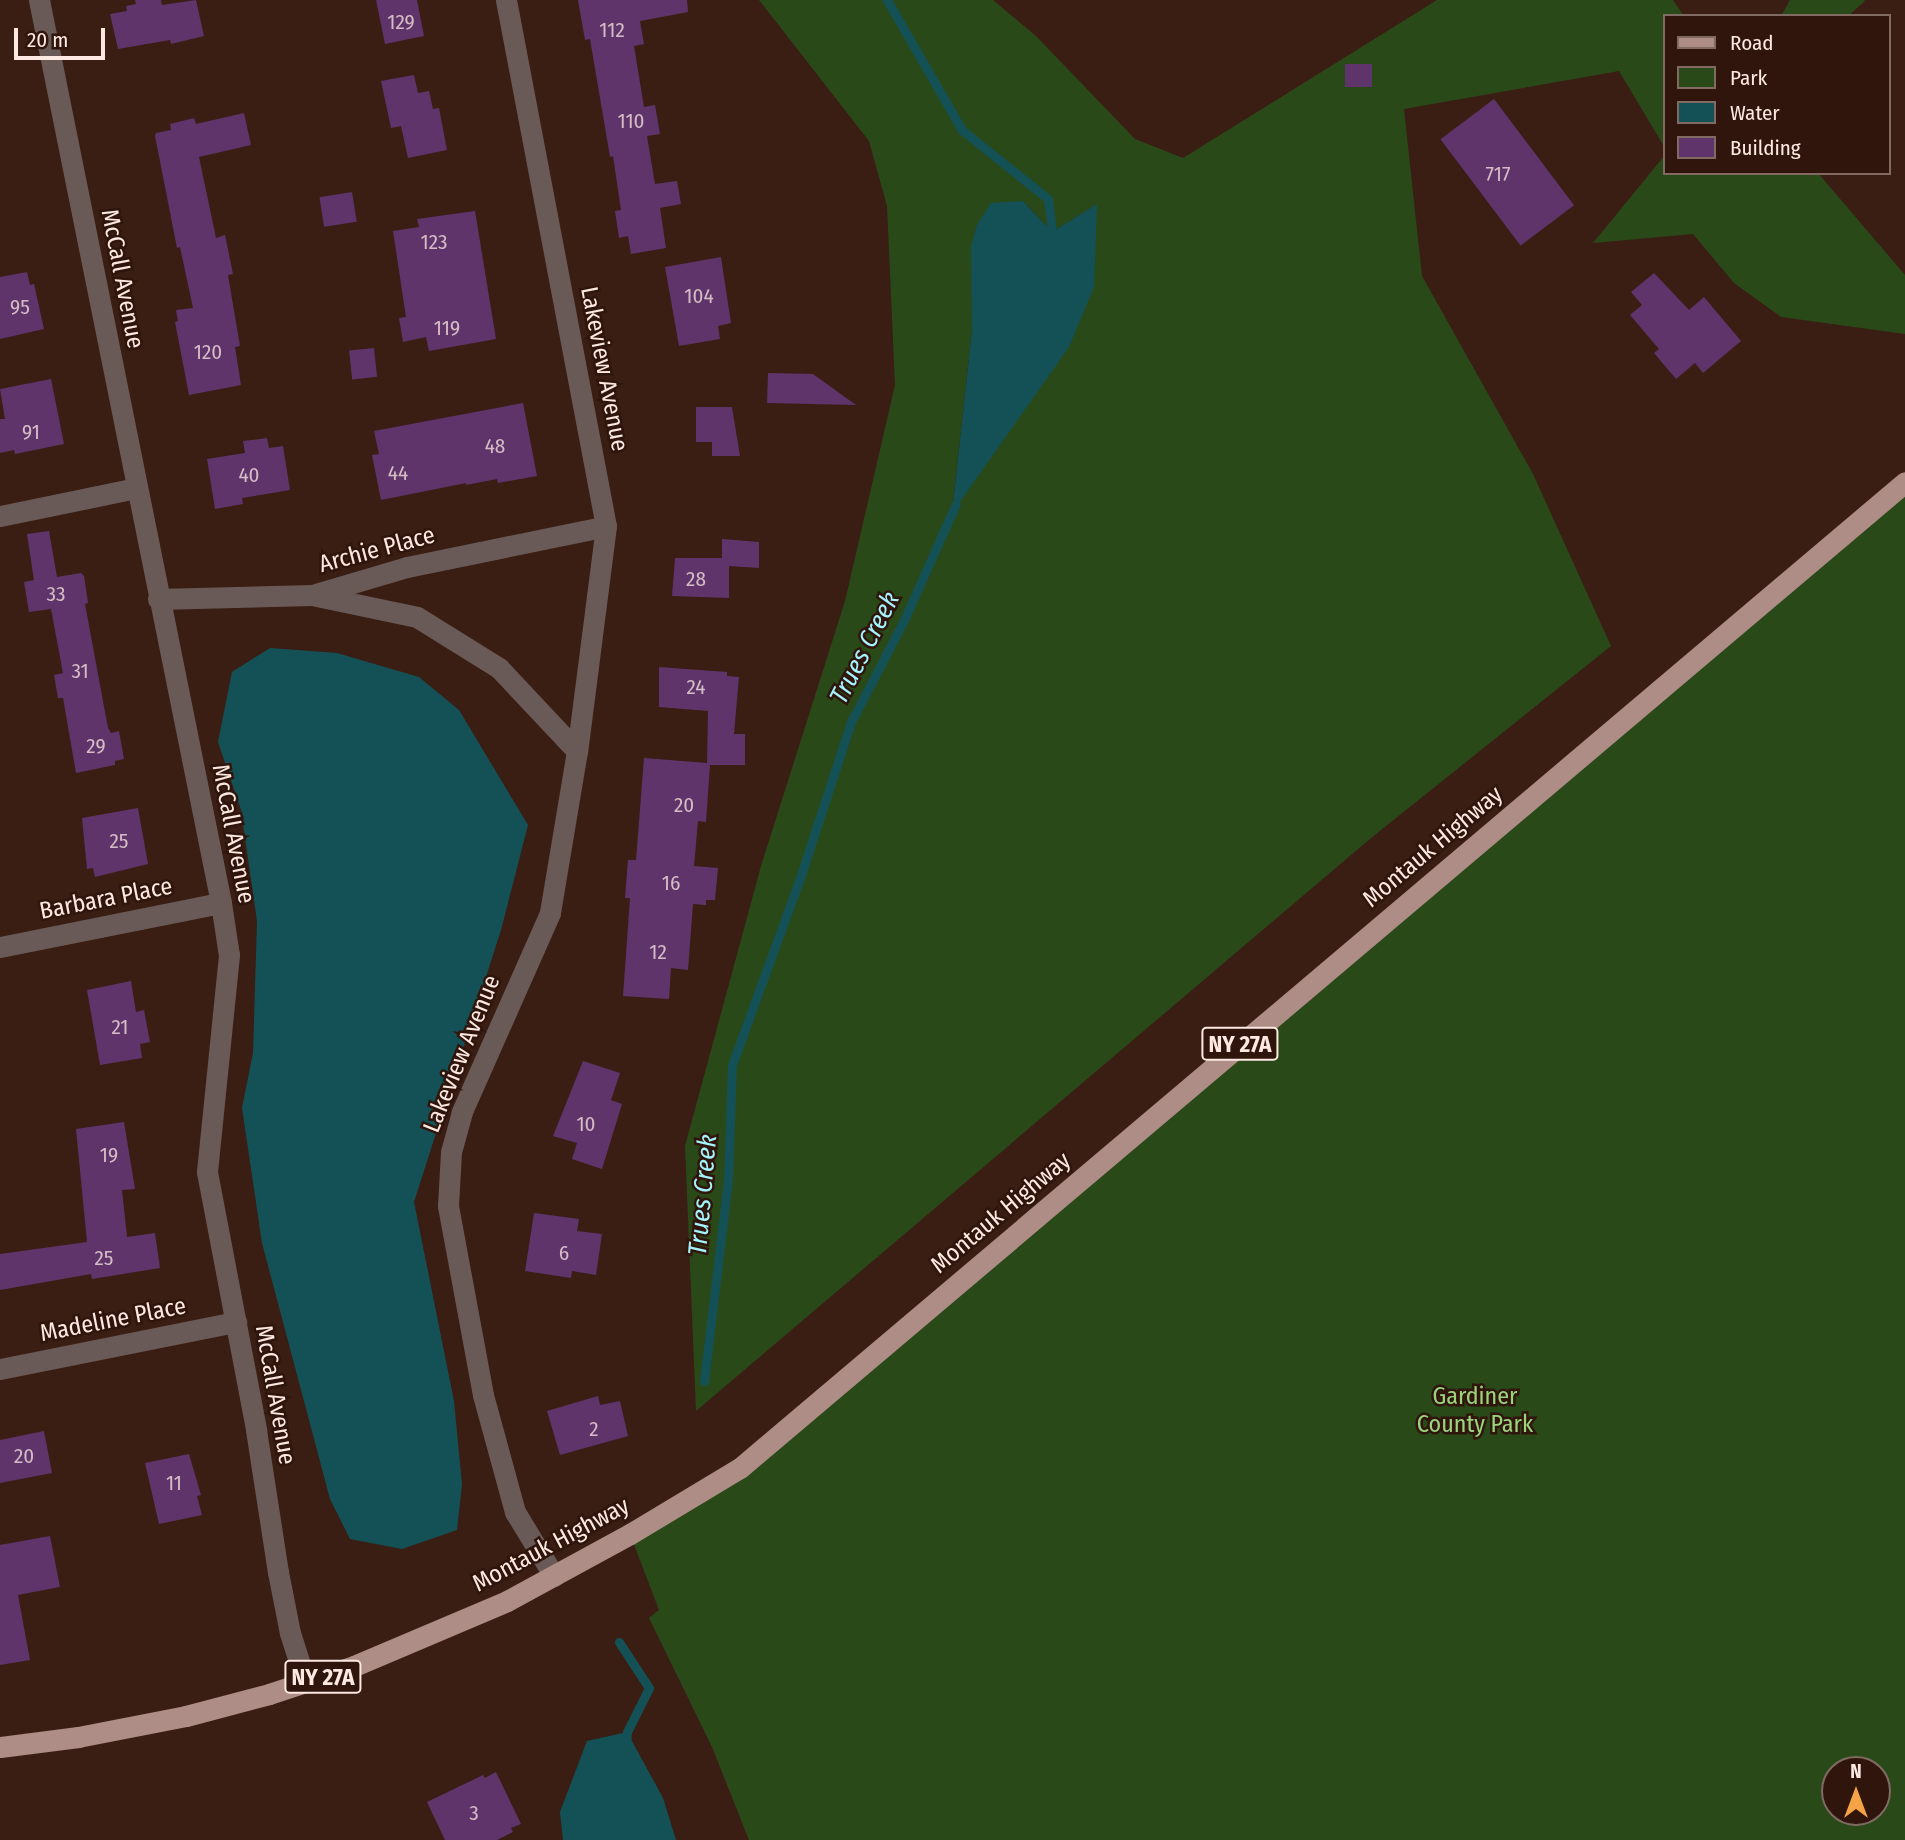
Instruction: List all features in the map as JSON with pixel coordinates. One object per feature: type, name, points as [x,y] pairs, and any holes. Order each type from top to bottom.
[{"type":"main road","name":"Montauk Highway","points":[[0,1747],[138,1727],[306,1683],[453,1626],[554,1576],[740,1468],[1905,482]]},
{"type":"street","name":"McCall Avenue","points":[[39,0],[158,599],[222,903],[229,955],[207,1171],[236,1322],[278,1572],[290,1633],[306,1683]]},
{"type":"street","name":"Lakeview Avenue","points":[[506,0],[606,526],[577,751],[550,913],[462,1112],[451,1152],[448,1206],[483,1395],[515,1512],[554,1576]]},
{"type":"street","points":[[0,516],[136,488]]},
{"type":"street","name":"Archie Place","points":[[158,599],[312,595],[407,567],[606,526]]},
{"type":"street","points":[[312,595],[417,617],[499,668],[577,751]]},
{"type":"street","name":"Barbara Place","points":[[0,947],[222,903]]},
{"type":"street","name":"Madeline Place","points":[[0,1369],[236,1322]]},
{"type":"green space","points":[[759,0],[993,0],[1036,36],[1135,139],[1183,158],[1437,0],[1673,0],[1683,14],[1664,14],[1664,146],[1619,71],[1404,109],[1422,276],[1533,474],[1611,646],[1371,838],[696,1411],[685,1146],[761,866],[845,601],[895,385],[887,206],[869,141]],"holes":[[[1023,201],[1052,232],[1096,205],[952,512],[972,330]]]},
{"type":"green space","points":[[1790,0],[1865,1],[1850,14],[1782,14]]},
{"type":"green space","points":[[1664,156],[1664,175],[1820,175],[1905,275],[1905,334],[1781,317],[1734,283],[1693,234],[1593,243]]},
{"type":"green space","name":"Gardiner County Park","points":[[1905,482],[1905,1840],[749,1840],[712,1747],[649,1618],[659,1610],[630,1534],[748,1461]]},
{"type":"water","points":[[1023,201],[1052,232],[1097,204],[1094,287],[1069,347],[952,513],[972,330],[971,246],[977,225],[991,203]]},
{"type":"water","points":[[270,648],[337,653],[419,677],[459,710],[528,825],[501,930],[414,1202],[454,1401],[462,1484],[457,1530],[402,1549],[350,1539],[330,1499],[262,1243],[242,1108],[253,1053],[257,921],[241,810],[218,742],[232,672]]},
{"type":"water","points":[[627,1732],[663,1798],[676,1840],[563,1840],[560,1812],[587,1741]]},
{"type":"building","points":[[135,0],[161,0],[162,5],[196,0],[204,36],[171,44],[170,40],[118,49],[110,14],[127,11],[126,6],[136,4]]},
{"type":"building","points":[[376,0],[417,0],[424,36],[385,44]]},
{"type":"building","points":[[578,0],[687,0],[688,12],[640,21],[644,44],[634,46],[644,107],[655,105],[660,134],[647,136],[655,184],[677,181],[681,204],[660,208],[666,248],[631,254],[628,236],[619,238],[615,211],[621,210],[613,156],[610,157],[590,39],[585,40]]},
{"type":"building","points":[[1345,64],[1372,64],[1372,87],[1345,87]]},
{"type":"building","points":[[414,75],[418,93],[429,91],[433,109],[439,108],[447,150],[408,158],[401,126],[391,128],[381,81]]},
{"type":"building","points":[[1494,99],[1574,205],[1521,246],[1440,139]]},
{"type":"building","points":[[244,113],[251,145],[199,157],[216,238],[225,235],[233,274],[228,275],[240,346],[235,347],[241,385],[189,395],[175,322],[178,321],[176,310],[193,308],[180,247],[177,248],[155,136],[156,133],[171,130],[170,124],[194,118],[196,124]]},
{"type":"building","points":[[352,192],[357,222],[324,227],[319,197]]},
{"type":"building","points":[[475,211],[496,339],[429,351],[426,337],[403,342],[399,318],[406,317],[393,231],[419,227],[417,219]]},
{"type":"building","points":[[721,257],[731,323],[718,326],[720,339],[679,346],[665,267]]},
{"type":"building","points":[[27,272],[30,285],[34,284],[44,329],[0,339],[0,277]]},
{"type":"building","points":[[1654,273],[1689,310],[1704,297],[1741,341],[1703,373],[1695,363],[1676,379],[1654,353],[1659,349],[1630,315],[1642,305],[1631,292]]},
{"type":"building","points":[[374,348],[377,377],[352,379],[349,351]]},
{"type":"building","points":[[768,373],[813,374],[856,405],[767,403]]},
{"type":"building","points":[[51,379],[64,444],[15,454],[14,450],[0,453],[0,419],[5,419],[0,389]]},
{"type":"building","points":[[523,403],[537,476],[498,483],[497,479],[466,483],[381,500],[372,455],[379,454],[374,431]]},
{"type":"building","points":[[696,407],[732,407],[740,456],[712,456],[712,442],[696,442]]},
{"type":"building","points":[[267,438],[269,448],[283,446],[290,490],[242,498],[243,504],[215,509],[207,459],[245,453],[243,441]]},
{"type":"building","points":[[49,531],[57,577],[81,573],[84,576],[88,603],[85,604],[108,728],[111,733],[119,731],[124,759],[115,761],[115,765],[76,773],[63,698],[58,698],[54,675],[63,673],[51,609],[29,612],[24,582],[34,580],[27,534]]},
{"type":"building","points":[[722,539],[759,542],[759,568],[729,566],[729,598],[672,596],[675,558],[722,558]]},
{"type":"building","points":[[659,667],[727,672],[727,676],[739,677],[734,734],[745,734],[745,765],[710,765],[706,822],[698,821],[694,866],[718,868],[715,900],[706,900],[706,905],[693,904],[688,970],[671,968],[669,999],[623,996],[630,898],[625,898],[628,860],[636,860],[644,758],[707,763],[708,711],[659,707]]},
{"type":"building","points":[[138,808],[148,864],[95,877],[93,868],[87,869],[82,818]]},
{"type":"building","points":[[131,981],[136,1012],[144,1010],[150,1042],[140,1044],[142,1058],[100,1065],[87,990]]},
{"type":"building","points":[[583,1061],[620,1073],[611,1100],[622,1104],[602,1169],[572,1159],[577,1143],[553,1136]]},
{"type":"building","points":[[124,1122],[135,1189],[122,1190],[127,1237],[155,1233],[160,1268],[92,1279],[91,1274],[0,1290],[0,1254],[87,1242],[76,1129]]},
{"type":"building","points":[[534,1213],[579,1219],[577,1231],[602,1234],[596,1275],[572,1271],[571,1278],[525,1271]]},
{"type":"building","points":[[598,1396],[600,1405],[620,1401],[628,1436],[560,1455],[547,1411]]},
{"type":"building","points":[[44,1431],[52,1473],[0,1483],[0,1440]]},
{"type":"building","points":[[189,1454],[201,1495],[197,1496],[202,1515],[159,1524],[145,1463]]},
{"type":"building","points":[[50,1536],[60,1587],[18,1595],[30,1660],[0,1665],[0,1545]]},
{"type":"building","points":[[496,1772],[521,1824],[511,1828],[513,1832],[497,1840],[445,1840],[427,1802],[483,1775],[485,1778]]},
{"type":"waterway","name":"Trues Creek","points":[[887,0],[962,130],[1048,199],[1052,232],[1049,241]]},
{"type":"waterway","name":"Trues Creek","points":[[704,1381],[728,1179],[732,1065],[800,878],[851,722],[904,620],[956,504]]},
{"type":"waterway","name":"Trues Creek","points":[[619,1642],[649,1688],[627,1732],[626,1744]]}]
